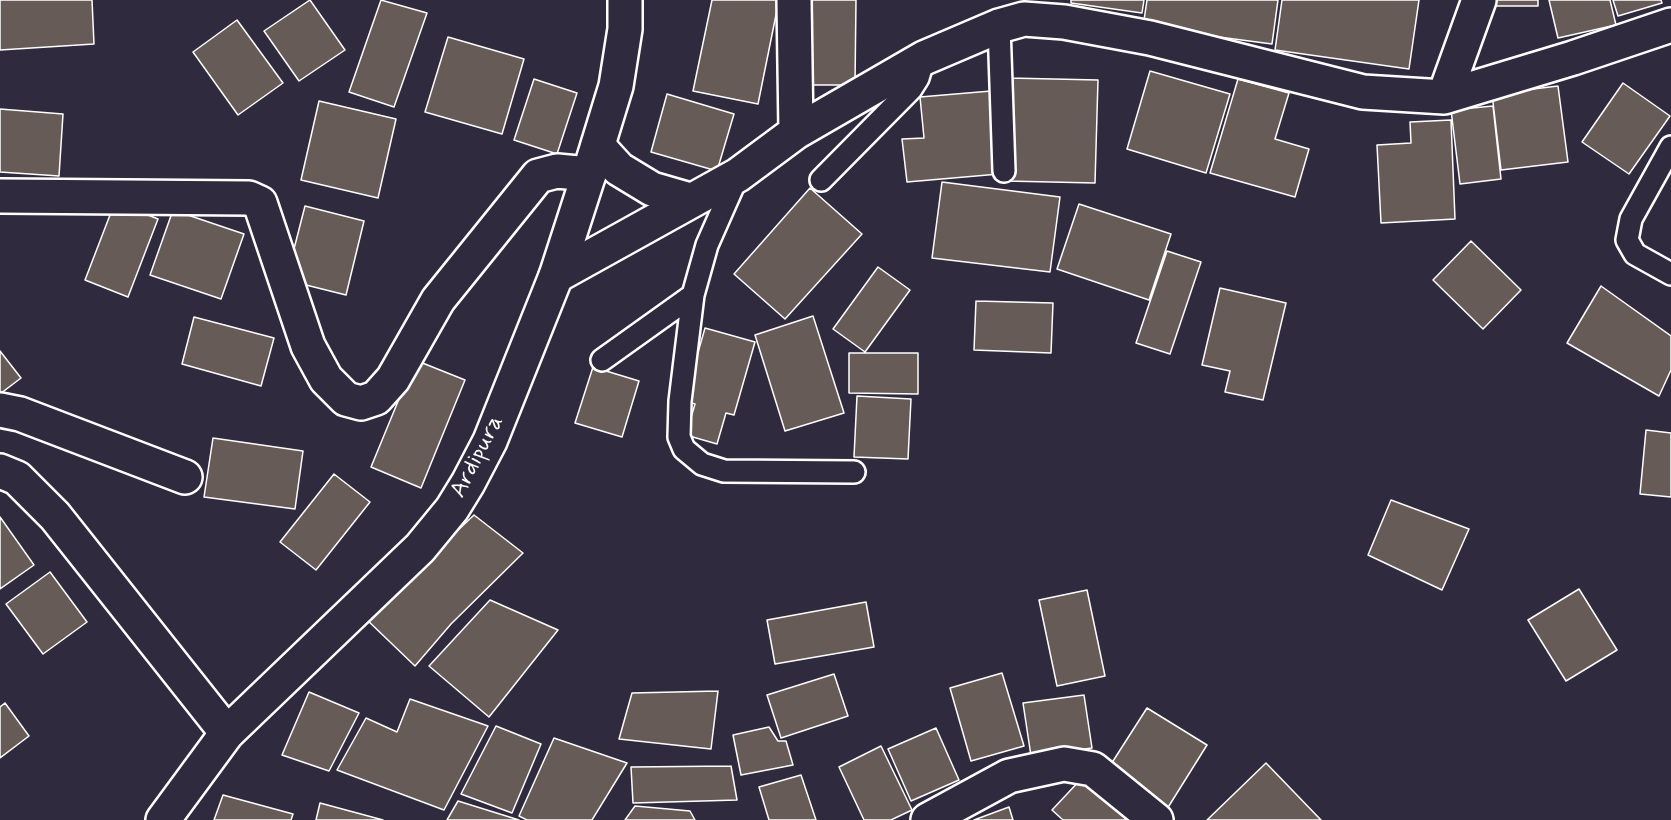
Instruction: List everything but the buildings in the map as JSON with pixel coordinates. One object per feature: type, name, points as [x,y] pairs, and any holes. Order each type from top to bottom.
[{"type":"street","name":"Ardipura","points":[[163,820],[227,733],[379,589],[420,548],[452,509],[490,441],[556,276],[616,86],[625,29],[625,0]]},
{"type":"street","points":[[795,0],[796,132]]},
{"type":"street","points":[[1444,97],[1479,0]]},
{"type":"street","points":[[556,276],[738,175],[796,132],[924,58],[1016,15],[1150,39],[1363,92],[1444,97],[1573,58],[1671,25]]},
{"type":"street","points":[[0,196],[249,198],[260,203],[308,346],[326,379],[346,399],[362,403],[376,398],[393,379],[438,300],[538,176],[594,160],[619,169],[652,189],[690,200]]},
{"type":"street","points":[[0,411],[20,414],[185,477]]},
{"type":"street","points":[[0,471],[17,478],[55,516],[227,733]]},
{"type":"street","points":[[928,820],[1009,776],[1064,764],[1093,769],[1156,820]]},
{"type":"lane","points":[[1004,171],[1016,15]]},
{"type":"lane","points":[[821,180],[911,89],[918,78],[924,58]]},
{"type":"lane","points":[[1671,147],[1631,219],[1628,240],[1635,254],[1671,274]]},
{"type":"lane","points":[[738,175],[707,245],[693,295],[680,401],[679,436],[684,449],[702,464],[724,471],[854,472]]},
{"type":"lane","points":[[602,360],[693,295]]}]
